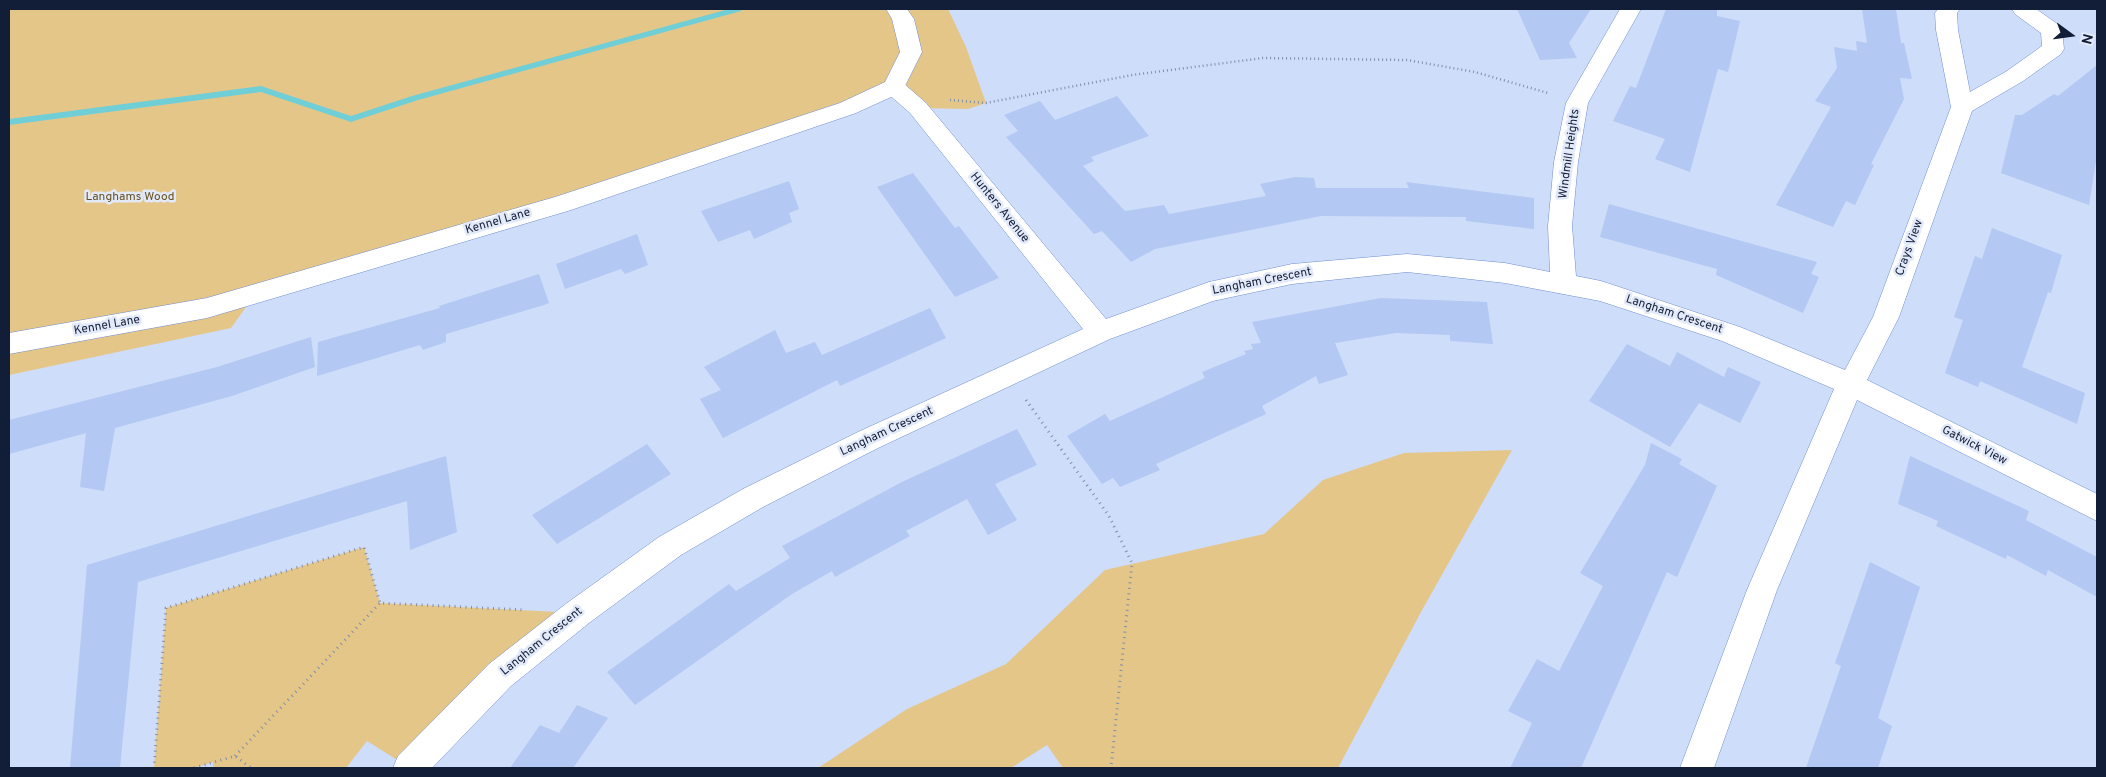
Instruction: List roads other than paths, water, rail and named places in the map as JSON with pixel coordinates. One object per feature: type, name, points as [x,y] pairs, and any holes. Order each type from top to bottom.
[{"type":"street","points":[[896,9],[903,19],[911,52],[899,92]]},
{"type":"street","name":"Windmill Heights","points":[[1563,282],[1560,226],[1566,162],[1577,103],[1630,9]]},
{"type":"street","points":[[1949,9],[1946,12],[1947,30],[1962,107],[2015,76],[2053,49],[2051,30],[2022,9]]},
{"type":"street","name":"Hunters Avenue","points":[[899,92],[918,108],[1101,332]]},
{"type":"street","name":"Kennel Lane","points":[[9,344],[216,305],[562,204],[899,92]]},
{"type":"street","name":"Crays View","points":[[1850,384],[1864,363],[1886,316],[1962,107]]},
{"type":"street","name":"Langham Crescent","points":[[410,768],[436,738],[500,675],[578,612],[670,546],[753,498],[868,440],[1101,332],[1209,292],[1292,274],[1407,263],[1505,273],[1563,282],[1658,308],[1731,334],[1850,384]]},
{"type":"street","points":[[1696,768],[1762,590],[1850,384]]},
{"type":"street","name":"Gatwick View","points":[[1850,384],[2097,508]]},
{"type":"waterway","points":[[9,122],[261,89],[351,119],[415,98],[738,9]]},
{"type":"park label","name":"Langhams Wood","points":[[130,198]]}]
